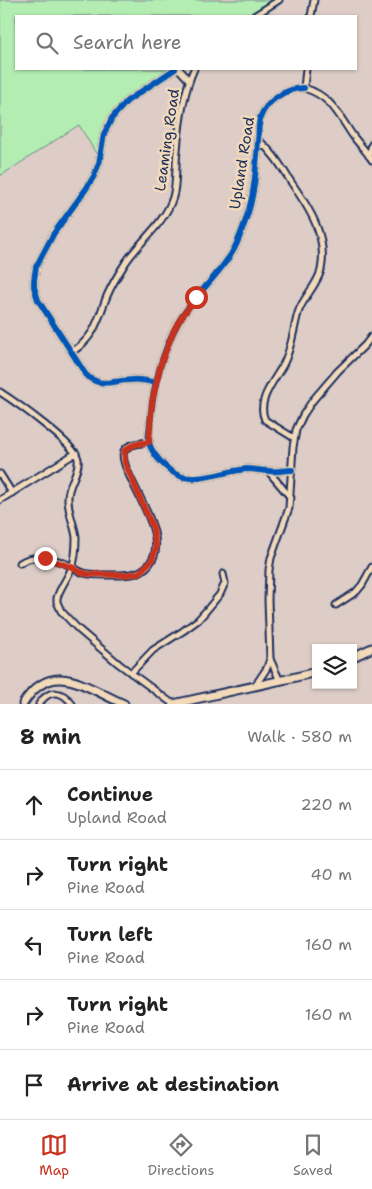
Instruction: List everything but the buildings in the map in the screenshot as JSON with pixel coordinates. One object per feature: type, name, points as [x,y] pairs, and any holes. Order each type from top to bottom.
[{"type":"street","points":[[256,15],[279,0]]},
{"type":"street","points":[[311,15],[314,0]]},
{"type":"street","points":[[156,383],[133,380],[99,383],[86,375],[38,300],[34,280],[36,267],[46,246],[94,176],[99,163],[104,134],[116,112],[127,101],[174,70]]},
{"type":"street","name":"Leaming Road","points":[[180,70],[189,80]]},
{"type":"street","name":"Leaming Road","points":[[72,352],[82,345],[92,333],[117,277],[131,256],[158,224],[171,202],[180,124],[189,80],[194,70]]},
{"type":"street","points":[[306,70],[304,88],[318,94],[334,107],[371,158]]},
{"type":"street","name":"Upland Road","points":[[149,442],[150,417],[156,383],[161,363],[174,330],[196,297],[226,262],[242,230],[253,195],[258,125],[262,112],[273,100],[284,93],[304,88]]},
{"type":"street","points":[[258,140],[269,148],[305,203],[315,220],[322,243],[322,262],[319,276],[301,306],[291,346],[263,405],[263,415],[266,420],[294,438]]},
{"type":"street","points":[[371,158],[372,144]]},
{"type":"street","points":[[255,686],[267,668],[270,659],[269,570],[271,558],[287,516],[291,498],[294,438],[303,415],[313,400],[338,370],[372,336]]},
{"type":"street","points":[[0,392],[36,417],[68,444],[76,452],[79,459],[70,485],[68,498],[76,546],[72,567],[57,598],[57,602],[61,611],[102,650],[173,704],[312,673]]},
{"type":"street","points":[[20,563],[30,558],[45,558],[87,574],[125,575],[139,573],[152,560],[156,548],[153,528],[125,463],[124,452],[127,448],[134,445],[149,442],[166,467],[176,475],[183,477],[205,477],[257,469],[269,472],[292,470]]},
{"type":"street","points":[[0,500],[76,452]]},
{"type":"street","points":[[269,472],[291,498]]},
{"type":"street","points":[[0,474],[12,493]]},
{"type":"street","points":[[336,605],[356,592],[372,567]]},
{"type":"street","points":[[131,673],[153,650],[188,628],[214,603],[225,583],[223,574]]},
{"type":"street","points":[[357,655],[372,648]]},
{"type":"street","points":[[270,659],[280,681]]},
{"type":"street","points":[[23,704],[36,687],[48,680],[59,678],[77,682],[124,704]]},
{"type":"street","points":[[39,704],[47,695],[56,693],[68,698],[72,704]]},
{"type":"street","points":[[206,704],[209,696]]},
{"type":"green space","points":[[0,0],[272,0],[250,15],[15,15],[15,70],[167,70],[128,96],[111,114],[100,136],[97,155],[79,125],[0,176]]},
{"type":"cycle path","points":[[156,383],[138,380],[102,383],[86,375],[38,300],[34,280],[36,267],[54,233],[94,176],[99,163],[104,134],[112,118],[127,101],[174,70]]},
{"type":"cycle path","points":[[292,470],[247,469],[207,477],[183,477],[173,472],[158,459],[149,443],[149,436],[156,385],[172,334],[183,314],[230,256],[246,219],[255,180],[260,118],[272,101],[290,90],[304,88]]},
{"type":"route","points":[[45,558],[87,574],[133,575],[144,569],[155,555],[156,548],[153,528],[125,463],[124,452],[130,446],[149,442],[152,402],[161,363],[174,330],[196,297]]}]
